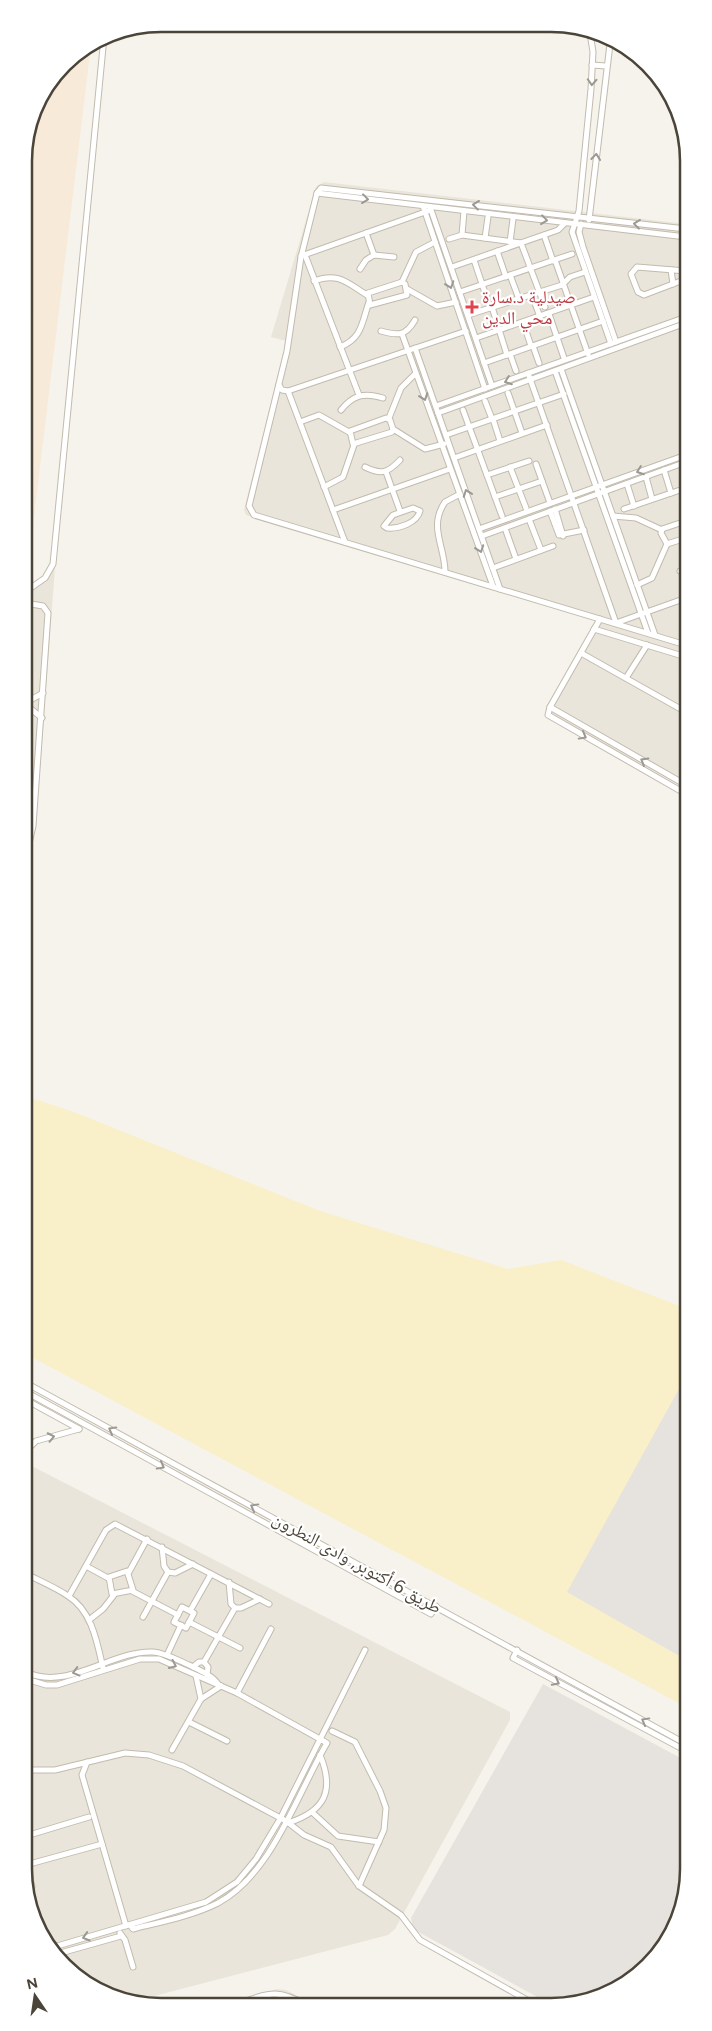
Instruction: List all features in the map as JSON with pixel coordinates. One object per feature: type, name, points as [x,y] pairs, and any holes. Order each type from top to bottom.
[{"type":"street","points":[[590,39],[592,64],[580,204],[572,232],[603,321],[614,343]]},
{"type":"street","points":[[33,586],[48,575],[53,564],[103,47]]},
{"type":"street","points":[[609,47],[589,218],[579,232],[614,343]]},
{"type":"street","points":[[592,64],[606,66]]},
{"type":"street","points":[[680,228],[321,188],[317,193],[303,256],[279,385],[249,506],[250,511],[254,515],[680,642]]},
{"type":"street","points":[[317,193],[680,236]]},
{"type":"street","points":[[580,204],[585,207],[590,206]]},
{"type":"street","points":[[423,206],[485,389]]},
{"type":"street","points":[[303,256],[425,212],[431,208]]},
{"type":"street","points":[[431,208],[492,386]]},
{"type":"street","points":[[504,208],[504,215]]},
{"type":"street","points":[[462,235],[464,211]]},
{"type":"street","points":[[485,238],[488,217]]},
{"type":"street","points":[[510,242],[513,219]]},
{"type":"street","points":[[452,267],[544,235],[561,228],[565,222]]},
{"type":"street","points":[[662,234],[663,227]]},
{"type":"street","points":[[366,233],[374,255]]},
{"type":"street","points":[[449,239],[462,235],[520,243]]},
{"type":"street","points":[[544,235],[589,355]]},
{"type":"street","points":[[367,295],[402,282],[416,252],[435,242]]},
{"type":"street","points":[[520,243],[545,307]]},
{"type":"street","points":[[578,252],[584,250]]},
{"type":"street","points":[[497,252],[519,299]]},
{"type":"street","points":[[460,292],[572,254]]},
{"type":"street","points":[[360,269],[366,260],[374,255],[394,257]]},
{"type":"street","points":[[303,256],[359,395]]},
{"type":"street","points":[[441,259],[448,257]]},
{"type":"street","points":[[474,260],[516,371]]},
{"type":"street","points":[[680,271],[637,267],[631,274],[638,292],[642,294],[680,282]]},
{"type":"street","points":[[671,270],[673,284]]},
{"type":"street","points":[[468,315],[532,295],[585,272]]},
{"type":"street","points":[[314,281],[329,277],[339,278],[367,295],[369,302],[373,306],[406,296],[407,290]]},
{"type":"street","points":[[402,282],[407,290],[437,306],[456,302]]},
{"type":"street","points":[[532,295],[540,317]]},
{"type":"street","points":[[476,338],[594,297]]},
{"type":"street","points":[[340,347],[357,338],[369,302]]},
{"type":"street","points":[[549,314],[564,358]]},
{"type":"street","points":[[382,331],[392,335],[402,334],[410,329],[416,320]]},
{"type":"street","points":[[484,363],[603,321]]},
{"type":"street","points":[[436,406],[528,373],[589,355],[680,321]]},
{"type":"street","points":[[523,322],[539,363]]},
{"type":"street","points":[[438,413],[461,408],[558,370],[614,343],[680,325]]},
{"type":"street","points":[[279,385],[282,390],[288,391],[466,331]]},
{"type":"street","points":[[402,334],[493,586]]},
{"type":"street","points":[[415,348],[500,589]]},
{"type":"street","points":[[558,370],[564,394],[599,486],[613,516],[625,558],[638,585],[648,633]]},
{"type":"street","points":[[558,370],[599,486]]},
{"type":"street","points":[[416,373],[400,388],[388,418],[393,429],[425,449],[449,443]]},
{"type":"street","points":[[528,373],[616,623]]},
{"type":"street","points":[[288,391],[345,542]]},
{"type":"street","points":[[508,393],[522,434]]},
{"type":"street","points":[[341,410],[352,398],[359,395],[367,394],[383,398]]},
{"type":"street","points":[[446,435],[564,394]]},
{"type":"street","points":[[456,399],[469,427],[502,516]]},
{"type":"street","points":[[486,401],[500,441]]},
{"type":"street","points":[[300,422],[319,415],[349,432],[354,445],[343,477],[324,486]]},
{"type":"street","points":[[349,432],[388,418]]},
{"type":"street","points":[[454,458],[546,425]]},
{"type":"street","points":[[354,445],[391,433],[393,429]]},
{"type":"street","points":[[479,528],[680,457]]},
{"type":"street","points":[[365,467],[376,472],[386,472],[400,460]]},
{"type":"street","points":[[671,460],[674,467]]},
{"type":"street","points":[[487,475],[529,461]]},
{"type":"street","points":[[536,464],[550,504]]},
{"type":"street","points":[[482,536],[680,465]]},
{"type":"street","points":[[510,467],[526,508]]},
{"type":"street","points":[[333,510],[450,469]]},
{"type":"street","points":[[664,470],[671,493]]},
{"type":"street","points":[[386,472],[400,511]]},
{"type":"street","points":[[646,477],[652,499]]},
{"type":"street","points":[[495,497],[542,481]]},
{"type":"street","points":[[627,484],[634,506]]},
{"type":"street","points":[[624,509],[680,490]]},
{"type":"street","points":[[602,493],[644,613],[655,635]]},
{"type":"street","points":[[445,572],[444,552],[436,526],[445,502],[460,494]]},
{"type":"street","points":[[413,508],[420,511],[417,518],[405,525],[392,528],[384,526],[388,519],[400,511],[413,508]]},
{"type":"street","points":[[552,510],[556,532],[563,536],[584,530]]},
{"type":"street","points":[[467,514],[473,512]]},
{"type":"street","points":[[613,516],[636,518],[662,530],[680,523]]},
{"type":"street","points":[[529,519],[541,550]]},
{"type":"street","points":[[662,530],[664,542],[667,544]]},
{"type":"street","points":[[506,531],[516,559]]},
{"type":"street","points":[[638,585],[652,578],[667,544],[680,540]]},
{"type":"street","points":[[493,568],[554,546]]},
{"type":"street","points":[[616,623],[680,600]]},
{"type":"street","points":[[33,604],[43,606],[48,612],[44,693],[33,828]]},
{"type":"street","points":[[600,618],[550,707],[548,712],[550,717],[680,790]]},
{"type":"street","points":[[594,629],[680,655]]},
{"type":"street","points":[[626,678],[647,645]]},
{"type":"street","points":[[581,653],[680,708]]},
{"type":"street","points":[[33,700],[44,693]]},
{"type":"street","points":[[550,707],[680,779]]},
{"type":"street","points":[[33,710],[42,718]]},
{"type":"street","name":"طريق 6 أكتوبر, وادى النطرون","points":[[32,1386],[679,1740]]},
{"type":"street","name":"طريق 6 أكتوبر, وادى النطرون","points":[[32,1395],[431,1614],[436,1606]]},
{"type":"street","points":[[32,1403],[79,1429],[32,1442]]},
{"type":"street","points":[[69,1596],[111,1524],[119,1524],[269,1604]]},
{"type":"street","points":[[132,1591],[128,1572],[147,1539]]},
{"type":"street","points":[[162,1547],[164,1568],[168,1572],[175,1572],[193,1564]]},
{"type":"street","points":[[86,1566],[108,1578],[111,1592],[114,1595]]},
{"type":"street","points":[[108,1578],[128,1572]]},
{"type":"street","points":[[143,1617],[168,1572]]},
{"type":"street","points":[[190,1611],[210,1574]]},
{"type":"street","points":[[32,1577],[69,1596],[89,1620],[103,1668]]},
{"type":"street","points":[[229,1582],[231,1604],[235,1608],[242,1608],[260,1599]]},
{"type":"street","points":[[89,1620],[103,1609],[114,1595],[132,1591],[178,1615]]},
{"type":"street","points":[[182,1607],[190,1611],[194,1613],[186,1628],[174,1622],[182,1607]]},
{"type":"street","points":[[204,1662],[235,1608]]},
{"type":"street","points":[[189,1622],[240,1648]]},
{"type":"street","points":[[167,1655],[182,1625]]},
{"type":"street","points":[[237,1693],[271,1629]]},
{"type":"street","points":[[285,1821],[320,1740],[364,1650]]},
{"type":"street","points":[[517,1650],[513,1658],[679,1747]]},
{"type":"street","points":[[32,1680],[46,1685],[57,1685],[143,1652],[167,1655],[207,1675],[219,1685]]},
{"type":"street","points":[[32,1674],[46,1678],[151,1658],[164,1660],[237,1693],[326,1743],[285,1821],[254,1873],[225,1898],[200,1910],[133,1929],[128,1926],[119,1928],[58,1946]]},
{"type":"street","points":[[193,1667],[199,1662],[204,1662]]},
{"type":"street","points":[[204,1662],[208,1667],[207,1675]]},
{"type":"street","points":[[196,1676],[201,1699]]},
{"type":"street","points":[[172,1750],[201,1699],[219,1685]]},
{"type":"street","points":[[189,1722],[227,1741]]},
{"type":"street","points":[[332,1731],[355,1742],[380,1791],[386,1816],[379,1842],[359,1886]]},
{"type":"street","points":[[32,1770],[48,1771],[70,1767],[125,1753],[162,1758],[183,1766],[285,1821],[304,1835],[330,1847],[359,1886],[394,1909],[412,1927],[420,1940],[525,1998]]},
{"type":"street","points":[[285,1821],[313,1813],[321,1804],[327,1784],[327,1772],[320,1755]]},
{"type":"street","points":[[82,1775],[88,1762]]},
{"type":"street","points":[[70,1767],[82,1775],[128,1926]]},
{"type":"street","points":[[313,1813],[338,1836],[379,1842]]},
{"type":"street","points":[[32,1834],[89,1817]]},
{"type":"street","points":[[32,1863],[102,1844]]},
{"type":"street","points":[[119,1928],[121,1936],[126,1942],[133,1967]]},
{"type":"street","points":[[63,1952],[121,1936]]},
{"type":"street","points":[[257,1998],[274,1993],[285,1994],[293,1998]]},
{"type":"shaded area","points":[[90,54],[33,527],[33,153],[37,128],[42,112],[50,97],[70,70]]},
{"type":"shaded area","points":[[324,182],[680,223],[680,785],[546,711],[598,619],[246,515],[244,510],[286,341],[271,337],[316,187]]},
{"type":"shaded area","points":[[55,567],[36,827],[33,840],[33,585]]},
{"type":"shaded area","points":[[679,1388],[679,1656],[566,1592]]},
{"type":"shaded area","points":[[32,1466],[510,1712],[510,1720],[395,1929],[388,1935],[149,1997],[120,1992],[97,1981],[70,1961],[59,1948],[39,1911],[32,1869]]},
{"type":"shaded area","points":[[543,1684],[679,1757],[679,1878],[675,1903],[670,1919],[658,1941],[622,1977],[592,1992],[567,1997],[539,1998],[413,1929],[411,1918]]},
{"type":"shaded area","points":[[277,1989],[286,1990],[301,1998],[245,1998]]},
{"type":"sand","points":[[32,1098],[74,1112],[320,1211],[508,1269],[561,1260],[679,1306],[679,1388],[567,1592],[679,1656],[679,1703],[32,1357]]},
{"type":"place","name":"صيدلية د.سارة محي الدين","points":[[472,307]]}]
